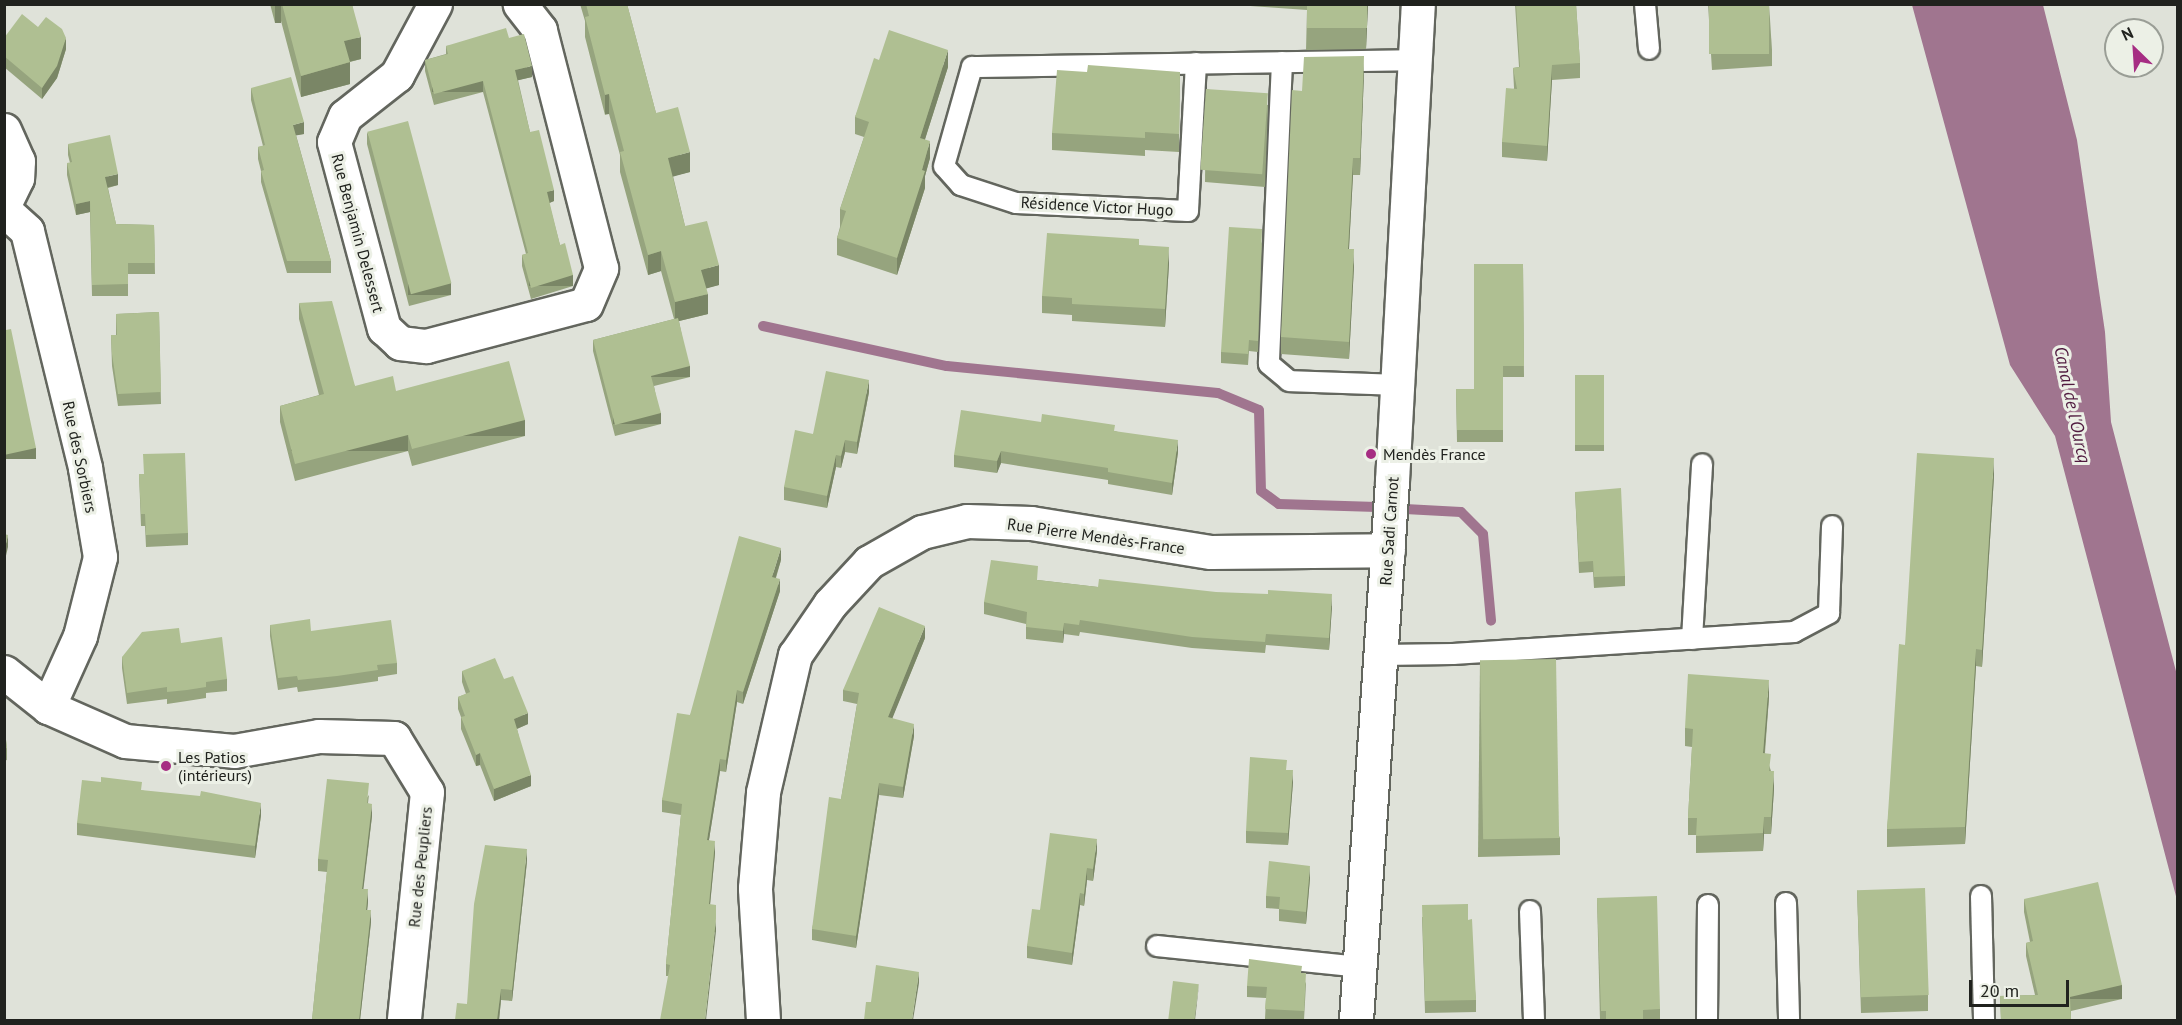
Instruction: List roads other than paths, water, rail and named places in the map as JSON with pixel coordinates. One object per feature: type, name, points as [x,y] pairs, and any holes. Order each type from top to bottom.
[{"type":"street","name":"Rue Benjamin Delessert","points":[[435,4],[397,75],[345,116],[334,142],[384,328],[400,343],[426,346],[586,304],[601,268],[540,30],[520,4]]},
{"type":"street","name":"Rue Sadi Carnot","points":[[1356,1020],[1388,550],[1418,4]]},
{"type":"street","points":[[4,130],[18,161],[17,178],[4,205]]},
{"type":"street","name":"Rue des Sorbiers","points":[[4,210],[27,231],[85,468],[100,557],[80,636],[48,708]]},
{"type":"street","name":"Rue Pierre Mendès-France","points":[[763,1020],[755,888],[769,769],[795,655],[830,604],[869,562],[922,532],[967,521],[1031,523],[1211,552],[1388,550]]},
{"type":"street","name":"Rue des Peupliers","points":[[4,672],[48,708],[124,741],[234,751],[320,736],[394,738],[427,792],[404,1020]]},
{"type":"lane","points":[[1645,4],[1649,49]]},
{"type":"lane","name":"Résidence Victor Hugo","points":[[1196,63],[1188,211],[1016,204],[961,184],[944,165],[972,67],[1196,63],[1414,60]]},
{"type":"lane","points":[[1282,62],[1269,364],[1288,381],[1397,385]]},
{"type":"lane","points":[[1692,639],[1702,464]]},
{"type":"lane","points":[[1381,654],[1452,654],[1794,632],[1828,613],[1832,526]]},
{"type":"lane","points":[[1981,896],[1984,1020]]},
{"type":"lane","points":[[1786,903],[1790,1020]]},
{"type":"lane","points":[[1707,905],[1707,1020]]},
{"type":"lane","points":[[1530,910],[1534,1020]]},
{"type":"lane","points":[[1157,946],[1359,967]]},
{"type":"water","name":"Canal de l'Ourcq","points":[[1912,5],[2043,5],[2077,140],[2105,332],[2111,422],[2177,675],[2177,900],[2055,436],[2010,365]]},
{"type":"waterway","points":[[763,326],[947,366],[1218,393],[1259,410],[1261,491],[1279,504],[1377,507]]},
{"type":"waterway","points":[[1405,509],[1461,512],[1483,534],[1491,621]]},
{"type":"place","name":"Mendès France","points":[[1371,454]]},
{"type":"place","name":"Les Patios (intérieurs)","points":[[166,766]]}]
